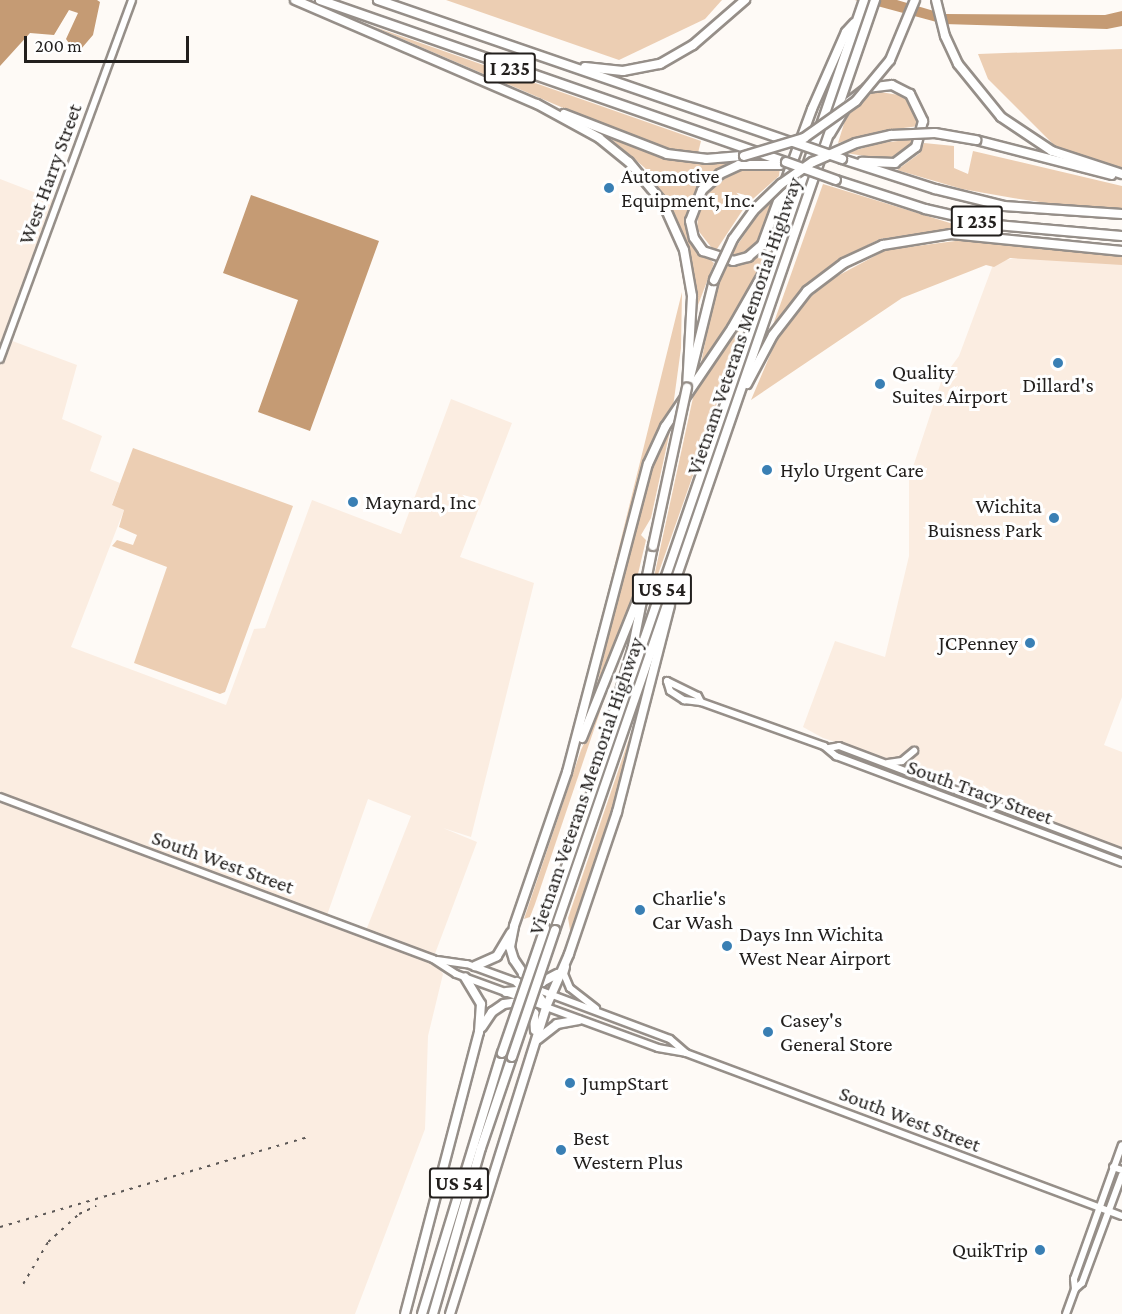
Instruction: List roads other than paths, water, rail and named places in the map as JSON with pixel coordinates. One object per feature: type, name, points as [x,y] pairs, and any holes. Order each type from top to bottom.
[{"type":"highway","points":[[295,0],[537,104],[674,155],[720,159],[772,150],[826,125],[866,92],[896,49],[915,0]]},
{"type":"highway","name":"I 235","points":[[320,0],[785,164],[925,209],[996,225],[1122,236]]},
{"type":"highway","name":"I 235","points":[[378,0],[851,162],[1004,206],[1122,214]]},
{"type":"highway","points":[[569,66],[612,71],[641,69],[668,60],[702,38],[746,0]]},
{"type":"highway","points":[[785,164],[746,164],[727,170],[708,183],[694,202],[690,221],[694,238],[703,250],[719,259],[733,261],[748,257],[762,245],[864,0]]},
{"type":"highway","name":"Vietnam Veterans Memorial Highway","points":[[433,1314],[481,1148],[875,0]]},
{"type":"highway","points":[[936,0],[945,36],[958,64],[985,100],[1014,128],[1052,151],[1122,175]]},
{"type":"highway","name":"Vietnam Veterans Memorial Highway","points":[[422,1314],[502,1053],[778,250],[843,49]]},
{"type":"highway","points":[[827,138],[849,102],[867,88],[892,85],[910,94],[923,121],[921,136],[914,150],[889,164],[851,162]]},
{"type":"highway","points":[[537,104],[622,155],[652,187],[669,213],[684,250],[692,296],[687,388]]},
{"type":"highway","points":[[475,966],[497,956],[514,926],[567,772],[629,626],[653,546],[687,388],[718,268],[740,229],[772,191],[813,162],[869,139],[925,133],[976,140],[1122,175]]},
{"type":"highway","points":[[738,398],[795,304],[825,276],[877,248],[911,238],[951,234],[1122,251]]},
{"type":"highway","points":[[567,772],[651,454],[778,250]]},
{"type":"highway","points":[[572,848],[629,660],[649,561]]},
{"type":"highway","points":[[450,1314],[546,1007],[548,993],[569,954],[618,812],[669,619],[671,595]]},
{"type":"highway","points":[[514,926],[511,952],[522,974],[536,1017],[534,1046]]},
{"type":"highway","points":[[479,1032],[489,1015],[504,1004],[529,993],[548,981],[564,964]]},
{"type":"highway","points":[[522,974],[535,981],[548,981]]},
{"type":"highway","points":[[405,1314],[479,1032],[481,1004],[465,977]]},
{"type":"highway","points":[[517,982],[546,1007]]},
{"type":"highway","points":[[506,992],[548,993]]},
{"type":"highway","points":[[504,1004],[522,1003],[536,1017]]},
{"type":"highway","points":[[528,1065],[541,1034],[560,1023],[579,1020]]},
{"type":"street","name":"West Harry Street","points":[[0,359],[132,0]]},
{"type":"street","name":"South Tracy Street","points":[[701,702],[698,696],[667,681],[667,687],[679,698],[701,702],[829,748],[836,756],[1122,863]]},
{"type":"street","name":"South Tracy Street","points":[[829,748],[839,746],[1122,853]]},
{"type":"street","points":[[885,763],[902,761],[914,751]]},
{"type":"street","name":"South West Street","points":[[0,797],[433,959],[465,977],[506,992]]},
{"type":"street","points":[[569,954],[564,974],[570,988],[607,1014]]},
{"type":"street","name":"South West Street","points":[[433,959],[475,966],[517,982]]},
{"type":"street","name":"South West Street","points":[[548,993],[670,1039],[686,1053]]},
{"type":"street","name":"South West Street","points":[[546,1007],[666,1051],[686,1053],[1122,1216]]},
{"type":"street","points":[[1066,1314],[1097,1207],[1122,1145]]},
{"type":"street","points":[[1113,1167],[1122,1170]]},
{"type":"street","points":[[1075,1289],[1082,1283],[1122,1175]]},
{"type":"railway","points":[[0,1227],[307,1137]]},
{"type":"railway","points":[[23,1284],[48,1242],[79,1214],[96,1206]]},
{"type":"place","name":"Automotive Equipment, Inc.","points":[[609,188]]},
{"type":"place","name":"Dillard's","points":[[1058,363]]},
{"type":"place","name":"Quality Suites Airport","points":[[880,384]]},
{"type":"place","name":"Hylo Urgent Care","points":[[767,470]]},
{"type":"place","name":"Maynard, Inc","points":[[353,502]]},
{"type":"place","name":"Wichita Buisness Park","points":[[1054,518]]},
{"type":"place","name":"JCPenney","points":[[1030,643]]},
{"type":"place","name":"Charlie's Car Wash","points":[[640,910]]},
{"type":"place","name":"Days Inn Wichita West Near Airport","points":[[727,946]]},
{"type":"place","name":"Casey's General Store","points":[[768,1032]]},
{"type":"place","name":"JumpStart","points":[[570,1083]]},
{"type":"place","name":"Best Western Plus","points":[[561,1150]]},
{"type":"place","name":"QuikTrip","points":[[1040,1250]]}]
